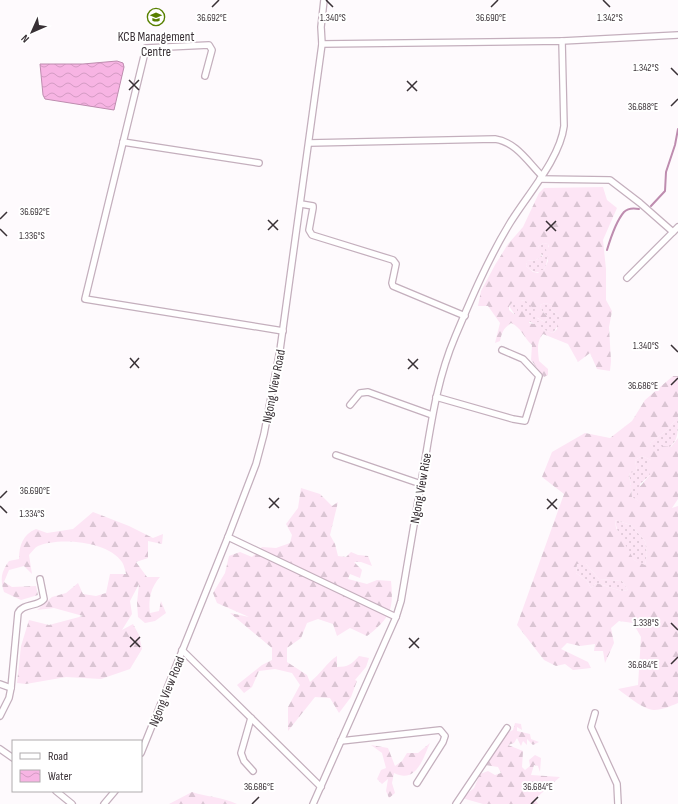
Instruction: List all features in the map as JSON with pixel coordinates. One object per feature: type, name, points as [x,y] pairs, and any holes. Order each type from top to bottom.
[{"type":"street","name":"Ngong View Road","points":[[142,750],[228,537],[260,448],[274,386],[283,331],[322,44],[321,27],[324,0]]},
{"type":"street","points":[[322,44],[562,41],[678,35]]},
{"type":"street","name":"Ngong View Rise","points":[[313,804],[396,617],[401,601],[432,415],[443,368],[492,256],[510,223],[541,177],[563,135],[564,69],[562,41]]},
{"type":"street","points":[[205,76],[212,50],[209,45],[146,48],[85,299],[283,331]]},
{"type":"street","points":[[309,143],[502,140],[512,146],[541,177],[613,181],[672,232]]},
{"type":"street","points":[[123,142],[259,163]]},
{"type":"street","points":[[301,204],[313,206],[309,230],[312,235],[393,260],[396,264],[392,283],[393,286],[465,316]]},
{"type":"street","points":[[627,278],[678,226]]},
{"type":"street","points":[[436,397],[513,420],[525,421],[539,376],[523,359],[502,350]]},
{"type":"street","points":[[350,405],[360,393],[365,391],[432,415]]},
{"type":"street","points":[[336,455],[421,484]]},
{"type":"street","points":[[228,537],[396,617]]},
{"type":"street","points":[[0,716],[9,698],[11,688],[18,613],[24,607],[39,603],[44,598],[40,579]]},
{"type":"street","points":[[182,650],[321,787]]},
{"type":"street","points":[[0,684],[11,688]]},
{"type":"street","points":[[595,713],[590,727],[617,784],[618,804]]},
{"type":"street","points":[[251,718],[241,753],[244,761],[253,772]]},
{"type":"street","points":[[456,804],[506,728]]},
{"type":"street","points":[[341,741],[440,730],[445,736],[443,742],[416,783]]},
{"type":"street","points":[[0,750],[12,757]]},
{"type":"street","points":[[57,792],[72,804]]},
{"type":"street","points":[[104,804],[114,792]]},
{"type":"green space","points":[[603,187],[607,200],[617,208],[603,240],[606,269],[606,300],[612,311],[609,327],[611,361],[610,371],[597,369],[590,353],[578,362],[568,344],[543,334],[538,343],[538,350],[539,361],[548,369],[548,375],[544,377],[531,360],[532,345],[520,330],[511,323],[503,331],[500,341],[495,343],[500,323],[488,306],[478,306],[481,291],[495,265],[508,244],[523,227],[539,193],[544,188]],"holes":[[[543,243],[548,244],[549,247],[546,249],[548,261],[544,270],[541,270],[538,273],[533,272],[526,266],[527,261],[536,260],[539,258],[543,260],[538,247]],[[525,300],[534,309],[535,308],[534,316],[545,322],[547,316],[542,311],[540,305],[545,303],[552,305],[552,310],[562,319],[557,324],[557,329],[553,333],[544,330],[538,324],[540,321],[534,324],[529,323],[530,317],[521,308],[518,308],[518,315],[515,315],[509,310],[509,306],[512,303],[519,304],[521,301]]]},
{"type":"green space","points":[[543,243],[548,244],[549,247],[546,264],[544,270],[535,272],[526,266],[527,261],[536,260],[543,256],[539,252],[538,247]]},
{"type":"green space","points":[[525,300],[535,308],[537,318],[545,322],[547,316],[542,311],[540,305],[545,303],[552,305],[552,310],[562,319],[553,333],[544,330],[537,324],[539,322],[534,324],[518,315],[515,315],[509,306],[512,303]]},
{"type":"green space","points":[[673,376],[678,376],[678,417],[667,430],[650,443],[658,455],[660,446],[671,447],[678,438],[678,499],[672,508],[678,506],[678,703],[663,709],[654,710],[645,708],[618,689],[638,685],[641,637],[633,623],[619,621],[611,628],[614,643],[605,663],[603,651],[594,651],[595,644],[580,646],[567,643],[561,649],[588,662],[591,668],[573,670],[565,664],[556,666],[544,660],[517,625],[564,494],[542,477],[552,452],[585,433],[610,438],[632,421],[645,400]],"holes":[[[642,456],[651,460],[647,467],[650,475],[637,490],[640,502],[632,497],[629,473],[637,471],[635,460]],[[615,520],[631,525],[645,541],[647,554],[645,565],[634,560],[616,528]],[[577,564],[586,564],[599,579],[622,581],[628,590],[622,591],[596,583],[591,588],[587,581],[576,573]]]},
{"type":"green space","points":[[678,417],[678,431],[676,440],[670,447],[658,456],[650,443],[667,430]]},
{"type":"green space","points":[[642,456],[651,460],[650,475],[640,484],[641,503],[632,497],[629,472],[637,471],[635,460]]},
{"type":"green space","points":[[301,488],[320,494],[332,506],[338,502],[330,535],[335,544],[338,556],[346,557],[351,552],[358,555],[368,556],[372,566],[361,562],[354,562],[362,570],[360,578],[350,574],[348,579],[367,584],[377,580],[391,581],[392,599],[389,613],[381,624],[367,636],[350,628],[337,636],[333,624],[318,619],[307,623],[301,638],[287,648],[287,662],[307,675],[310,682],[337,656],[337,667],[350,664],[359,656],[369,658],[366,667],[355,680],[357,681],[351,697],[339,713],[330,698],[315,697],[288,731],[288,707],[300,685],[292,673],[275,669],[259,671],[252,687],[244,693],[237,685],[262,665],[272,660],[272,648],[230,613],[249,617],[217,603],[213,593],[225,573],[229,556],[240,552],[252,557],[262,547],[276,548],[290,543],[292,535],[286,524],[298,508]]},
{"type":"green space","points":[[93,512],[129,526],[153,538],[163,534],[162,544],[148,541],[148,558],[136,562],[147,577],[160,577],[154,585],[151,594],[149,603],[150,613],[159,611],[161,601],[166,613],[155,621],[145,623],[138,617],[137,603],[139,584],[130,601],[132,614],[122,630],[133,624],[139,635],[142,649],[130,669],[101,679],[66,677],[26,684],[17,683],[21,646],[29,620],[49,625],[83,616],[54,608],[37,610],[52,597],[66,593],[78,583],[83,594],[96,596],[106,593],[110,574],[126,574],[122,562],[106,549],[83,543],[47,543],[38,546],[29,555],[32,574],[24,566],[9,570],[4,582],[12,587],[36,586],[38,595],[21,600],[4,592],[2,576],[4,569],[9,561],[19,559],[21,545],[25,537],[32,531],[36,529],[47,533],[73,529]]},
{"type":"green space","points":[[615,520],[631,525],[645,541],[647,554],[645,565],[634,560],[627,552],[619,536]]},
{"type":"green space","points":[[577,564],[586,564],[599,579],[622,581],[628,590],[622,591],[596,583],[591,588],[587,581],[576,573]]},
{"type":"green space","points":[[515,723],[521,724],[522,730],[517,727],[517,731],[530,734],[531,739],[539,742],[533,745],[527,739],[527,745],[523,741],[521,746],[517,738],[514,743],[508,745],[523,751],[522,767],[525,770],[530,766],[529,760],[535,755],[541,758],[540,772],[538,766],[534,765],[531,775],[560,777],[535,799],[538,804],[483,804],[462,798],[474,788],[480,774],[488,771],[495,775],[501,773],[498,767],[485,765],[504,736],[513,730]]},
{"type":"green space","points":[[430,743],[418,768],[413,773],[402,776],[394,773],[392,783],[395,793],[389,798],[386,791],[388,779],[382,784],[377,779],[381,770],[386,768],[382,753],[371,745],[388,748],[395,766],[402,761],[407,753],[418,753]]},
{"type":"green space","points":[[192,792],[226,800],[237,804],[169,804]]},
{"type":"water","points":[[117,61],[123,63],[124,67],[114,110],[45,99],[43,95],[40,64],[83,64]]},
{"type":"waterway","points":[[651,206],[665,191],[666,172],[675,145],[678,129]]},
{"type":"waterway","points":[[607,250],[616,225],[624,212],[635,208],[639,209]]},
{"type":"place","name":"KCB Management Centre","points":[[156,17]]}]
